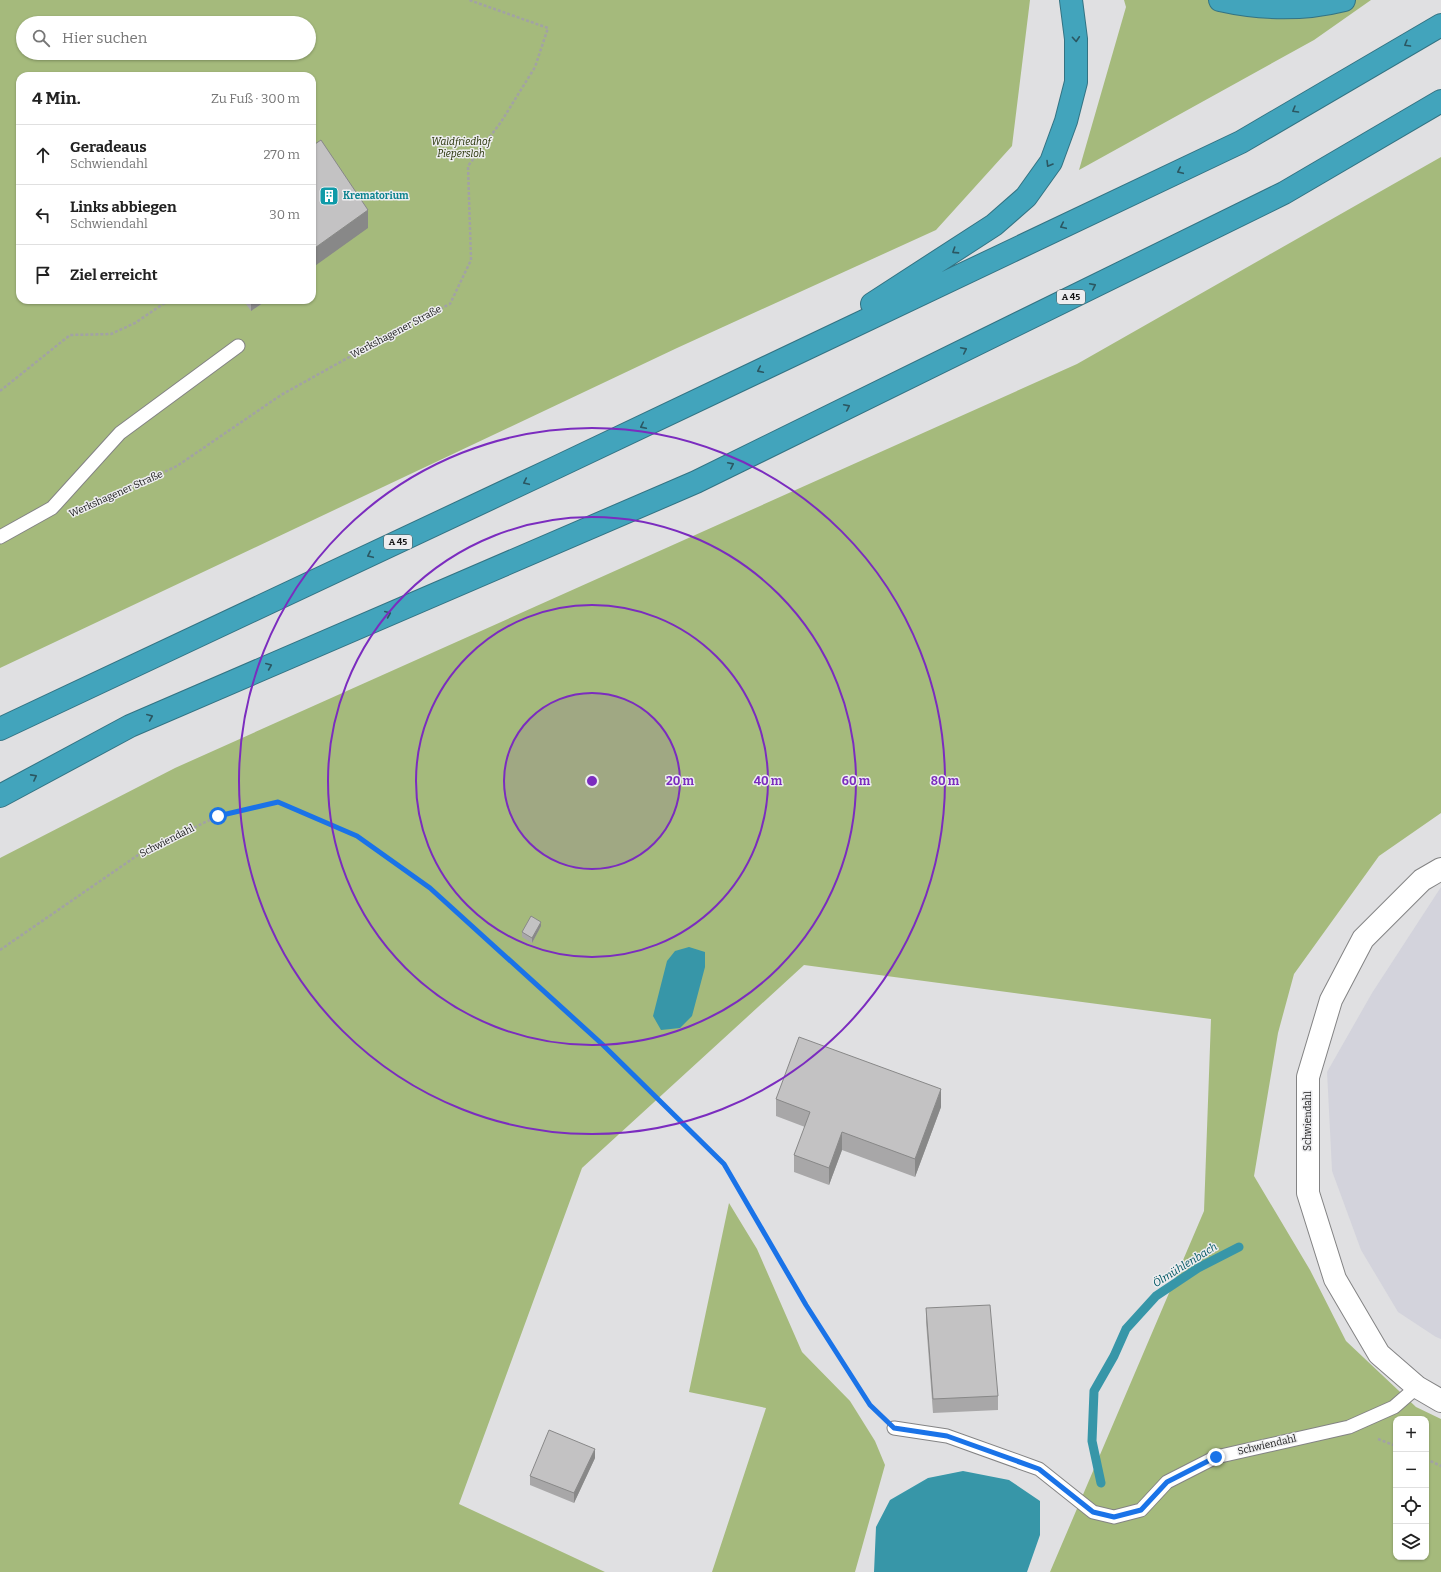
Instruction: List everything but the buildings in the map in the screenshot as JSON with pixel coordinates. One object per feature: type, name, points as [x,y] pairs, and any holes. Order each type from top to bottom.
[{"type":"highway","points":[[796,353],[994,225],[1026,197],[1051,162],[1066,121],[1076,82],[1076,39],[1071,0]]},
{"type":"highway","points":[[1220,0],[1236,4],[1282,7],[1328,4],[1344,0]]},
{"type":"highway","name":"A 45","points":[[0,729],[1241,142],[1441,25]]},
{"type":"highway","name":"A 45","points":[[0,796],[130,726],[696,482],[1284,193],[1441,101]]},
{"type":"street","name":"Schwiendahl","points":[[1441,868],[1422,880],[1363,939],[1331,1000],[1308,1077],[1308,1193],[1335,1279],[1379,1354],[1417,1387],[1441,1401]]},
{"type":"lane","name":"Werkshagener Straße","points":[[0,537],[52,508],[120,433],[238,346]]},
{"type":"lane","name":"Schwiendahl","points":[[894,1428],[947,1436],[1039,1469],[1093,1512],[1114,1517],[1141,1510],[1167,1482],[1216,1457],[1349,1427],[1394,1407],[1417,1387]]},
{"type":"path","name":"Werkshagener Straße","points":[[74,514],[177,466],[281,395],[407,325],[450,304],[471,260],[468,166],[501,122],[535,67],[548,28],[469,0]]},
{"type":"path","points":[[0,391],[70,335],[111,334],[135,323],[163,304]]},
{"type":"path","name":"Schwiendahl","points":[[0,950],[138,855],[218,816],[278,802],[357,836],[430,888],[602,1044],[724,1164],[806,1305],[870,1405],[894,1428]]},
{"type":"path","points":[[1429,1460],[1441,1466]]},
{"type":"shaded area","points":[[1441,887],[1441,1339],[1398,1312],[1361,1250],[1332,1171],[1327,1072],[1372,993]]},
{"type":"green space","name":"Waldfriedhof Piepersloh","points":[[0,0],[1030,0],[1012,146],[936,230],[677,348],[0,668]]},
{"type":"green space","points":[[1124,0],[1371,0],[1314,40],[1079,170],[1126,7]]},
{"type":"green space","points":[[1441,157],[1441,813],[1379,856],[1294,974],[1278,1033],[1254,1176],[1310,1270],[1346,1341],[1416,1407],[1441,1419],[1441,1572],[1050,1572],[1204,1211],[1211,1019],[804,965],[582,1168],[459,1504],[605,1572],[0,1572],[0,858],[175,768],[1077,364]]},
{"type":"green space","points":[[729,1203],[757,1249],[802,1352],[850,1401],[875,1441],[885,1465],[855,1572],[712,1572],[766,1408],[689,1392]]},
{"type":"water","points":[[689,947],[705,952],[705,967],[692,1016],[680,1028],[661,1030],[653,1016],[667,961],[675,951]]},
{"type":"water","points":[[963,1471],[1009,1480],[1040,1501],[1040,1535],[1027,1572],[874,1572],[876,1527],[890,1500],[928,1478]]},
{"type":"waterway","name":"Ölmühlenbach","points":[[1101,1483],[1092,1441],[1094,1391],[1114,1356],[1126,1329],[1156,1296],[1198,1268],[1239,1247]]},
{"type":"place","name":"Krematorium","points":[[329,196]]},
{"type":"route","points":[[218,816],[278,802],[357,836],[430,888],[602,1044],[724,1164],[806,1305],[870,1405],[894,1428],[947,1436],[1039,1469],[1093,1512],[1114,1517],[1141,1510],[1167,1482],[1216,1457]]}]
